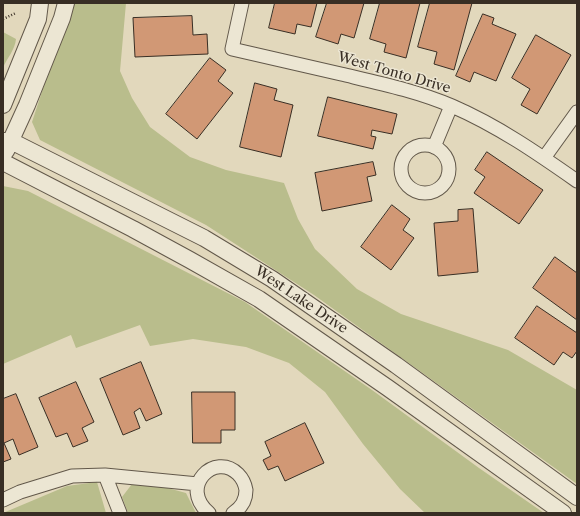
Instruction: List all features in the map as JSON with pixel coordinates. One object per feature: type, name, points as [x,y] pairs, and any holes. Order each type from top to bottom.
[{"type":"street","points":[[3,106],[38,19],[40,3]]},
{"type":"street","points":[[3,157],[7,141],[28,105],[62,18],[66,3]]},
{"type":"street","name":"West Tonto Drive","points":[[242,3],[232,48],[381,83],[417,93],[451,106],[508,134],[577,181]]},
{"type":"street","points":[[434,147],[451,106]]},
{"type":"street","points":[[544,158],[577,112]]},
{"type":"street","name":"West Lake Drive","points":[[7,141],[204,238],[272,279],[396,366],[577,497]]},
{"type":"street","name":"West Lake Drive","points":[[3,162],[133,229],[259,299],[388,388],[563,513]]},
{"type":"street","points":[[209,513],[203,508],[198,500],[196,492],[201,477],[213,468],[220,467],[235,471],[241,476],[244,483],[246,491],[245,500],[241,507],[233,513]]},
{"type":"street","points":[[105,475],[120,513]]},
{"type":"street","points":[[3,500],[20,492],[72,476],[105,475],[198,484]]},
{"type":"path","points":[[3,19],[16,13]]},
{"type":"green space","points":[[71,3],[126,3],[120,71],[132,98],[150,127],[190,157],[226,170],[284,183],[298,219],[315,249],[357,289],[401,314],[508,350],[577,390],[577,484],[314,295],[206,225],[40,140],[32,122]]},
{"type":"green space","points":[[3,32],[16,39],[13,50],[3,68]]},
{"type":"green space","points":[[3,186],[28,191],[245,302],[372,390],[479,468],[544,513],[425,513],[400,489],[363,444],[325,392],[289,363],[246,347],[193,339],[150,346],[140,325],[76,348],[71,335],[3,364]]},
{"type":"green space","points":[[97,482],[106,513],[3,513],[67,486]]},
{"type":"green space","points":[[132,484],[160,486],[186,493],[196,513],[128,513],[122,497]]},
{"type":"building","points":[[275,3],[317,3],[311,27],[297,24],[295,34],[269,28]]},
{"type":"building","points":[[327,3],[364,3],[354,38],[341,34],[338,44],[316,37]]},
{"type":"building","points":[[380,3],[420,3],[406,58],[384,52],[386,44],[370,39]]},
{"type":"building","points":[[430,3],[472,3],[454,70],[434,64],[437,52],[418,47]]},
{"type":"building","points":[[483,14],[494,18],[492,24],[516,34],[496,81],[474,72],[470,82],[456,76]]},
{"type":"building","points":[[192,16],[193,35],[207,34],[208,54],[135,57],[133,18]]},
{"type":"building","points":[[536,35],[571,55],[537,114],[521,105],[530,89],[512,78]]},
{"type":"building","points":[[210,58],[226,70],[218,81],[233,93],[197,139],[166,114]]},
{"type":"building","points":[[255,83],[277,89],[274,100],[293,105],[281,157],[240,147]]},
{"type":"building","points":[[328,97],[397,114],[392,134],[372,130],[371,136],[376,137],[373,149],[318,136]]},
{"type":"building","points":[[487,152],[543,190],[519,224],[474,193],[485,177],[475,170]]},
{"type":"building","points":[[373,162],[376,175],[367,177],[372,201],[322,211],[315,173]]},
{"type":"building","points":[[392,205],[410,219],[403,230],[414,238],[391,270],[361,247]]},
{"type":"building","points":[[473,209],[478,272],[438,276],[434,223],[458,221],[458,210]]},
{"type":"building","points":[[555,257],[577,273],[577,320],[533,288]]},
{"type":"building","points":[[537,306],[577,333],[577,351],[572,358],[563,352],[554,365],[515,338]]},
{"type":"building","points":[[141,362],[162,414],[146,421],[140,408],[134,412],[140,428],[123,435],[100,379]]},
{"type":"building","points":[[76,382],[94,422],[82,428],[88,441],[73,447],[67,433],[56,437],[39,398]]},
{"type":"building","points":[[192,392],[235,392],[235,430],[221,430],[221,443],[193,443]]},
{"type":"building","points":[[16,394],[38,447],[19,455],[13,439],[4,443],[11,459],[3,462],[3,399]]},
{"type":"building","points":[[305,423],[324,463],[285,481],[278,466],[268,470],[263,460],[271,456],[265,442]]}]
